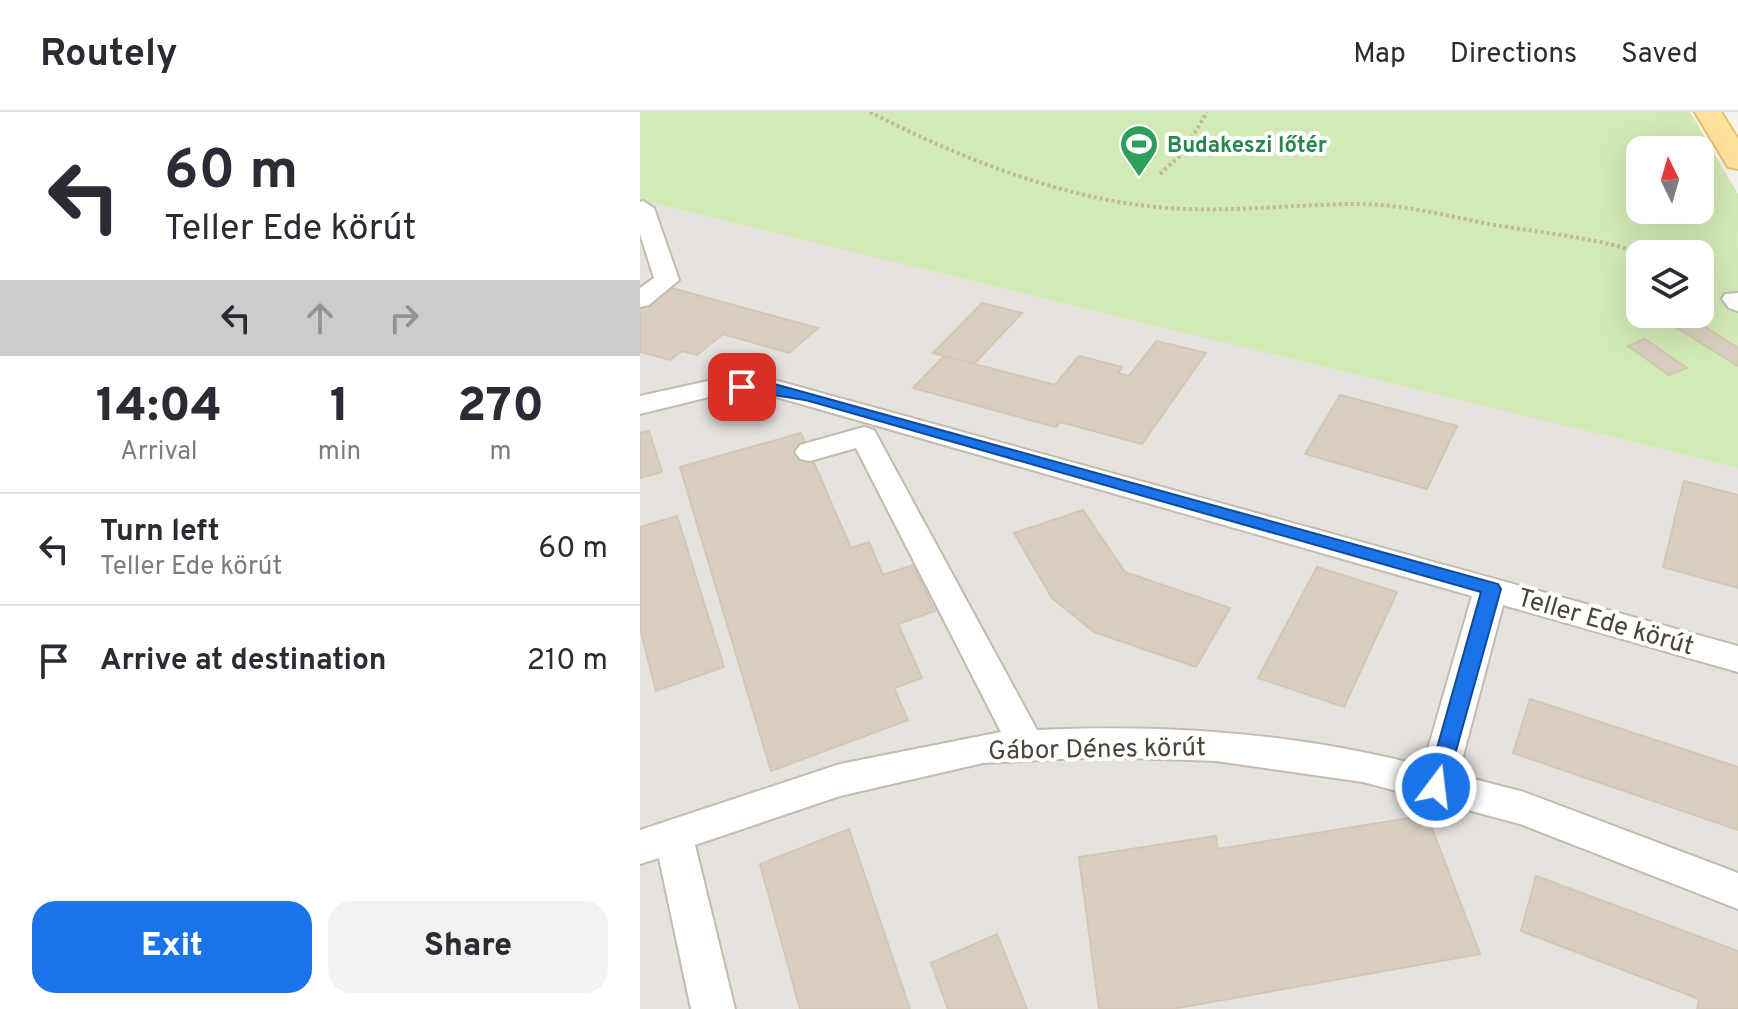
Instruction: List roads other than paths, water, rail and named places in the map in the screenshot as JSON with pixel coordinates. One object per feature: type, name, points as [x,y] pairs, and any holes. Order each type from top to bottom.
[{"type":"main road","points":[[1708,112],[1738,161]]},
{"type":"lane","points":[[640,300],[667,280],[647,242],[643,208]]},
{"type":"lane","name":"Teller Ede körút","points":[[640,405],[717,387],[767,386],[1738,659]]},
{"type":"lane","points":[[810,452],[864,436],[1027,746]]},
{"type":"lane","points":[[1436,787],[1491,589]]},
{"type":"lane","name":"Gábor Dénes körút","points":[[656,841],[840,780],[983,748],[1103,742],[1216,746],[1363,766],[1524,809],[1738,891]]},
{"type":"lane","points":[[656,841],[713,1009]]},
{"type":"place","name":"Budakeszi lőtér","points":[[1139,178]]}]
